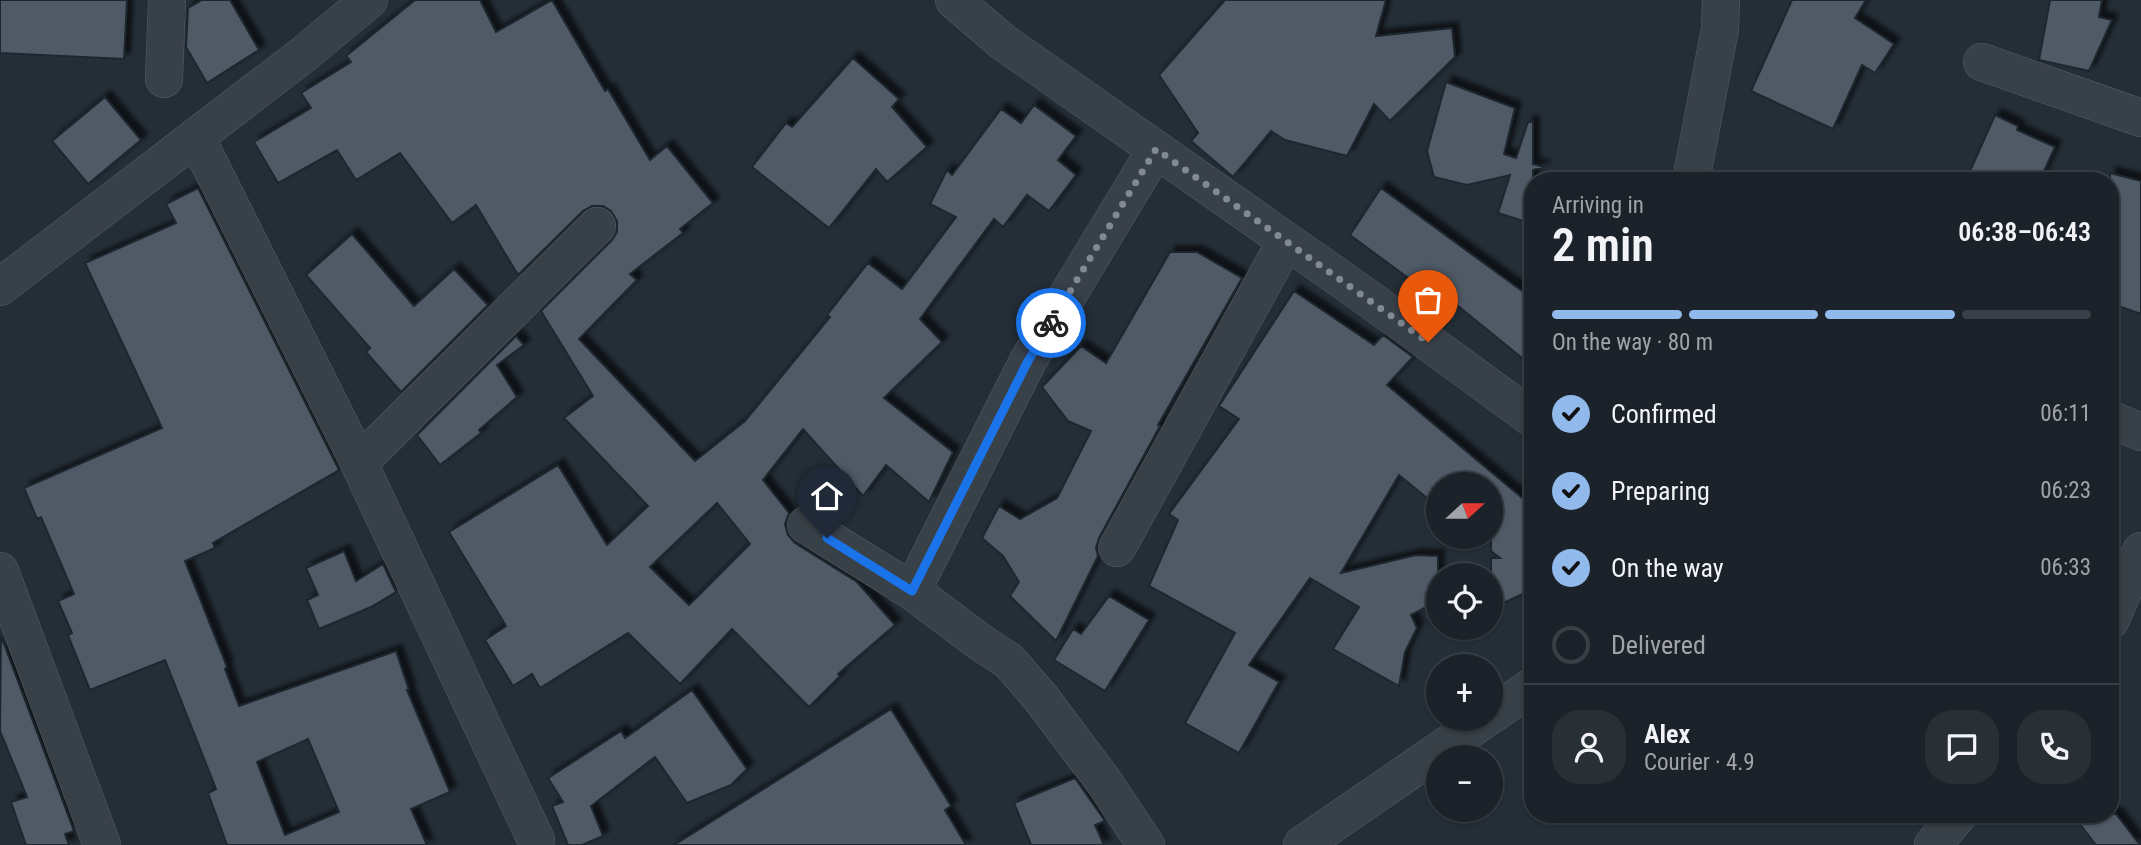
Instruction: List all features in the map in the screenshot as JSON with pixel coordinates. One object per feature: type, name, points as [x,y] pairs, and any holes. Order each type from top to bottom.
[{"type":"street","points":[[164,79],[167,0]]},
{"type":"street","points":[[0,287],[304,54],[369,0]]},
{"type":"street","points":[[954,0],[1003,42],[1524,413]]},
{"type":"street","points":[[1693,172],[1720,29],[1721,0]]},
{"type":"street","points":[[1982,62],[2141,118]]},
{"type":"street","points":[[196,137],[359,463],[536,840]]},
{"type":"street","points":[[912,591],[1028,361],[1156,149]]},
{"type":"street","points":[[359,463],[597,226]]},
{"type":"street","points":[[1116,548],[1286,241]]},
{"type":"street","points":[[2119,423],[2141,432]]},
{"type":"street","points":[[806,525],[912,591],[1009,661],[1097,772],[1146,845]]},
{"type":"street","points":[[2119,601],[2141,551]]},
{"type":"street","points":[[0,570],[102,845]]},
{"type":"street","points":[[1503,707],[1524,692]]},
{"type":"street","points":[[1302,845],[1468,731]]},
{"type":"street","points":[[1933,845],[1951,823]]},
{"type":"building","points":[[0,0],[127,0],[124,59],[0,53]]},
{"type":"building","points":[[202,0],[230,0],[259,50],[207,83],[186,47],[188,8]]},
{"type":"building","points":[[415,0],[480,0],[496,32],[552,0],[605,91],[608,89],[650,160],[667,146],[713,203],[680,229],[683,233],[630,274],[637,280],[579,339],[695,461],[745,421],[830,317],[827,315],[868,263],[902,289],[956,217],[930,204],[947,170],[952,175],[1001,109],[1021,123],[1034,105],[1076,136],[1058,160],[1076,175],[1049,211],[1027,195],[1003,227],[994,219],[920,319],[942,342],[884,398],[953,452],[929,502],[886,465],[863,496],[803,429],[763,480],[789,513],[785,524],[788,535],[795,543],[857,582],[895,625],[838,674],[840,676],[809,707],[732,629],[680,684],[628,633],[540,688],[532,674],[513,686],[485,640],[506,626],[449,532],[558,465],[607,545],[648,506],[564,418],[593,396],[541,311],[612,240],[617,232],[617,221],[611,211],[603,206],[592,206],[583,211],[518,275],[476,205],[452,223],[400,153],[356,180],[337,150],[278,183],[254,142],[311,108],[301,93],[351,62],[346,56]],"holes":[[[717,503],[750,544],[689,605],[650,567]]]},
{"type":"building","points":[[1225,0],[1386,0],[1376,36],[1452,28],[1455,57],[1390,121],[1374,104],[1347,156],[1285,140],[1271,131],[1233,177],[1191,141],[1198,133],[1159,75]]},
{"type":"building","points":[[1792,0],[1866,0],[1855,18],[1894,44],[1875,73],[1862,65],[1833,129],[1751,91]]},
{"type":"building","points":[[2050,0],[2102,0],[2099,17],[2112,20],[2089,71],[2039,60]]},
{"type":"building","points":[[853,58],[899,99],[892,107],[927,147],[887,182],[876,169],[829,228],[752,167],[786,123],[792,127]]},
{"type":"building","points":[[1446,82],[1515,108],[1504,154],[1516,158],[1528,122],[1533,122],[1533,164],[1544,167],[1533,172],[1524,172],[1524,221],[1498,213],[1510,175],[1467,185],[1434,177],[1427,151]]},
{"type":"building","points":[[105,97],[141,140],[88,184],[52,141]]},
{"type":"building","points":[[1995,115],[2018,126],[2017,130],[2055,147],[2044,172],[1970,172]]},
{"type":"building","points":[[2119,175],[2141,181],[2141,314],[2119,306]]},
{"type":"building","points":[[198,188],[339,470],[213,543],[215,548],[185,561],[227,667],[225,669],[239,706],[396,651],[407,690],[450,792],[411,809],[427,845],[227,845],[208,793],[216,789],[165,660],[90,690],[68,635],[72,633],[58,601],[74,594],[41,517],[37,519],[24,488],[162,428],[85,263],[176,223],[166,204]],"holes":[[[308,739],[339,812],[285,835],[257,762]]]},
{"type":"building","points":[[1381,188],[1524,292],[1524,360],[1432,285],[1427,292],[1350,235]]},
{"type":"building","points":[[352,234],[414,306],[454,269],[488,305],[401,392],[366,352],[370,348],[306,275]]},
{"type":"building","points":[[1170,252],[1197,252],[1242,278],[1158,425],[1160,426],[1099,538],[1096,548],[1098,556],[1056,641],[1010,596],[1019,582],[1003,556],[982,538],[999,506],[1020,519],[1057,498],[1091,431],[1068,421],[1042,387],[1081,346],[1106,363]]},
{"type":"building","points":[[1294,291],[1374,345],[1383,335],[1413,357],[1387,385],[1491,472],[1426,472],[1426,497],[1399,475],[1341,573],[1416,555],[1438,556],[1438,563],[1426,563],[1426,607],[1411,615],[1417,628],[1405,652],[1399,686],[1333,649],[1359,607],[1310,578],[1249,665],[1279,682],[1239,753],[1185,723],[1235,633],[1149,586],[1178,520],[1169,514],[1239,419],[1219,406]]},
{"type":"building","points":[[516,336],[524,345],[497,365],[517,397],[479,430],[481,433],[440,465],[417,435]]},
{"type":"building","points":[[1503,482],[1524,499],[1524,593],[1503,603],[1503,563],[1491,563],[1491,558],[1500,558],[1491,551],[1503,550]]},
{"type":"building","points":[[344,551],[356,581],[383,564],[396,592],[371,607],[319,629],[307,600],[318,595],[306,568]]},
{"type":"building","points":[[1109,596],[1149,620],[1105,691],[1054,660],[1073,629],[1081,634]]},
{"type":"building","points":[[1,636],[74,831],[65,834],[69,845],[26,845],[11,802],[27,797],[0,731]]},
{"type":"building","points":[[692,690],[747,769],[731,785],[687,803],[655,757],[591,806],[603,836],[582,845],[568,845],[552,806],[563,802],[548,778],[621,731],[625,738]]},
{"type":"building","points":[[891,709],[951,806],[945,810],[966,845],[674,845]]},
{"type":"building","points":[[1075,778],[1105,821],[1095,825],[1104,845],[1031,845],[1014,803]]},
{"type":"building","points":[[2119,818],[2140,845],[2096,845],[2079,823],[2119,823]]},
{"type":"way so far","points":[[1051,323],[1156,149],[1428,342]]},
{"type":"route","points":[[827,538],[912,591],[1028,361],[1051,323]]}]
